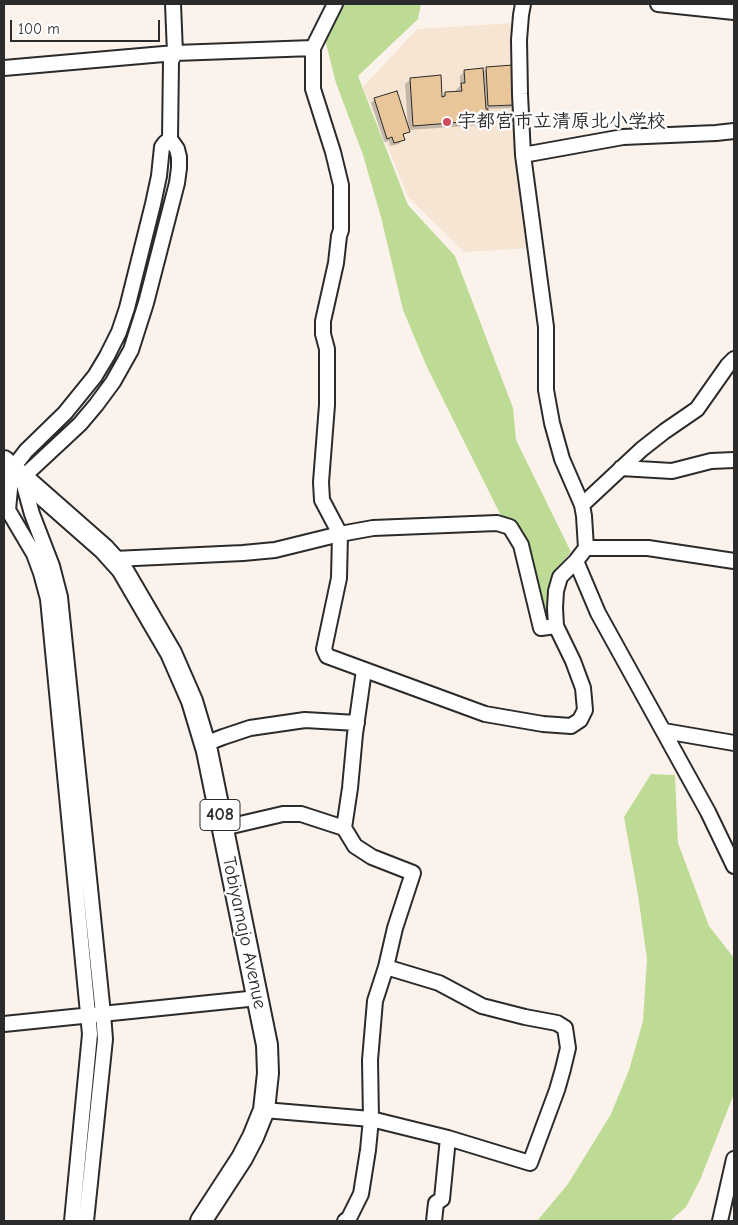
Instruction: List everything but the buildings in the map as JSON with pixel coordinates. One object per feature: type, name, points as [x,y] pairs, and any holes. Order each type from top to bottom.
[{"type":"highway","name":"Tobiyamajo Avenue","points":[[13,469],[114,559],[122,569],[171,653],[192,701],[205,744],[267,1045],[268,1074],[264,1110],[253,1137],[202,1221]]},
{"type":"street","points":[[72,1221],[90,1034],[48,599],[34,554],[8,517],[8,510],[13,469],[26,451],[64,413],[91,382],[119,332],[127,308],[153,204],[159,176],[162,147],[170,139],[171,61],[175,53],[173,4]]},
{"type":"street","points":[[335,4],[313,48],[313,89],[333,152],[341,185],[341,230],[323,321],[323,334],[327,349],[327,405],[321,482],[322,500],[340,534],[339,578],[324,649],[327,656],[486,714],[543,724],[571,726],[580,720],[586,710],[583,688],[573,661],[556,626],[555,600],[560,577],[586,548],[584,516],[582,505],[562,459],[552,423],[546,390],[546,327],[524,155],[520,94],[519,40],[523,4]]},
{"type":"street","points":[[658,4],[734,12]]},
{"type":"street","points":[[4,68],[175,53],[313,48]]},
{"type":"street","points":[[524,155],[623,138],[734,131]]},
{"type":"street","points":[[582,505],[642,449],[697,409],[734,359]]},
{"type":"street","points":[[621,468],[672,471],[711,461],[734,460]]},
{"type":"street","points":[[13,469],[52,566],[60,597],[103,1014],[105,1039],[86,1221]]},
{"type":"street","points":[[8,517],[32,514]]},
{"type":"street","points":[[114,559],[275,550],[373,528],[497,523],[510,527],[521,545],[541,628],[556,626]]},
{"type":"street","points":[[586,548],[648,548],[734,561]]},
{"type":"street","points":[[576,561],[598,613],[708,812],[734,866]]},
{"type":"street","points":[[345,1221],[361,1194],[368,1150],[371,1119],[370,1060],[375,1001],[413,874],[372,857],[355,846],[344,828],[364,670]]},
{"type":"street","points":[[205,744],[250,728],[304,720],[357,723]]},
{"type":"street","points":[[664,731],[734,743]]},
{"type":"street","points":[[223,828],[283,814],[301,814],[344,828]]},
{"type":"street","points":[[264,1110],[371,1119],[448,1138],[530,1164],[564,1069],[568,1048],[565,1028],[557,1023],[482,1006],[439,983],[386,968]]},
{"type":"street","points":[[4,1024],[258,998]]},
{"type":"street","points":[[434,1221],[436,1203],[442,1199],[448,1138]]},
{"type":"street","points":[[720,1221],[734,1159]]},
{"type":"shaded area","name":"宇都宮市立清原北小学校","points":[[514,23],[530,248],[464,252],[408,197],[363,87],[417,29]]},
{"type":"green space","points":[[325,4],[421,4],[418,19],[358,76],[408,205],[455,256],[513,408],[516,440],[571,552],[551,575],[546,616],[512,538],[427,367],[403,310],[381,217],[363,155],[336,83],[325,39]]},
{"type":"green space","points":[[651,774],[675,775],[678,843],[709,926],[734,958],[734,1090],[732,1099],[700,1180],[686,1207],[670,1221],[537,1221],[568,1184],[611,1114],[629,1070],[643,1021],[647,959],[624,817]]},
{"type":"place","name":"宇都宮市立清原北小学校","points":[[447,122]]}]
